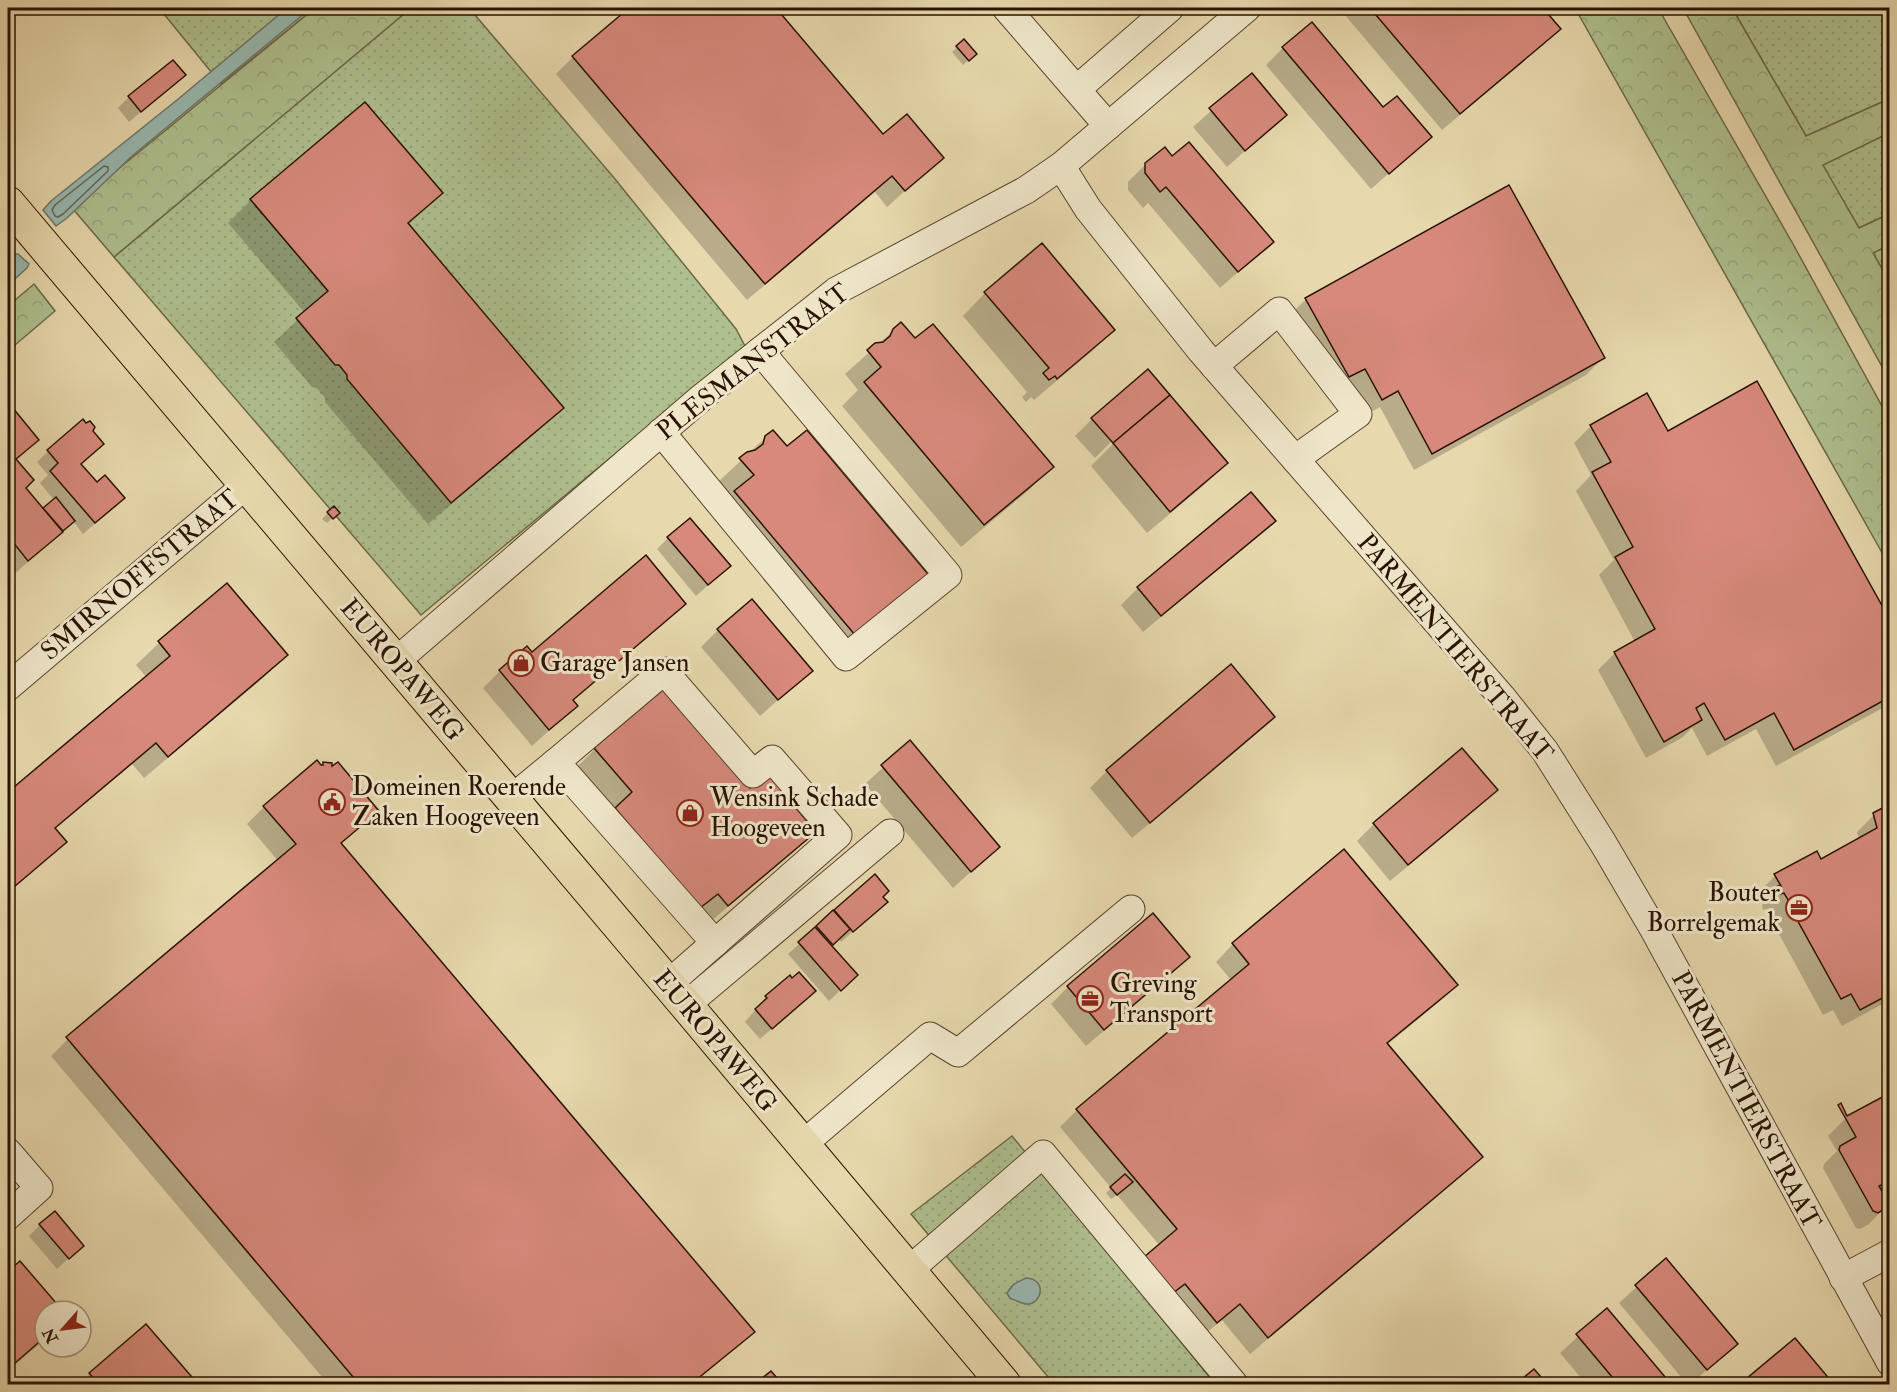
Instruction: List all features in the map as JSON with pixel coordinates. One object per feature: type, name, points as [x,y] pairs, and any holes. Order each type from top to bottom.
[{"type":"main road","name":"EUROPAWEG","points":[[8,203],[1004,1384]]},
{"type":"street","points":[[1006,8],[1108,126]]},
{"type":"street","points":[[1077,89],[1170,8]]},
{"type":"street","name":"PLESMANSTRAAT","points":[[395,662],[660,432],[836,291],[1026,190],[1061,166],[1247,8]]},
{"type":"street","name":"PARMENTIERSTRAAT","points":[[1061,166],[1088,209],[1214,366],[1502,697],[1545,751],[1654,930],[1890,1362]]},
{"type":"street","points":[[1214,366],[1279,311],[1358,414],[1295,459]]},
{"type":"street","points":[[660,432],[846,657],[948,575],[760,351]]},
{"type":"street","name":"SMIRNOFFSTRAAT","points":[[8,687],[245,486]]},
{"type":"street","points":[[511,799],[664,671],[753,774],[772,759],[838,835],[715,943],[677,995]]},
{"type":"street","points":[[556,762],[715,943]]},
{"type":"street","points":[[677,995],[890,833]]},
{"type":"street","points":[[802,1145],[930,1036],[958,1053],[1131,909]]},
{"type":"street","points":[[8,1152],[39,1188],[8,1216]]},
{"type":"street","points":[[908,1271],[1044,1154],[1234,1384]]},
{"type":"street","points":[[1843,1278],[1890,1253]]},
{"type":"green space","points":[[159,8],[315,8],[221,84]]},
{"type":"green space","points":[[315,8],[411,8],[114,257],[73,209],[106,179]]},
{"type":"green space","points":[[411,8],[469,8],[615,179],[736,329],[745,346],[421,615],[114,257]]},
{"type":"green space","points":[[1575,8],[1658,8],[1793,244],[1889,419],[1889,565]]},
{"type":"green space","points":[[1683,8],[1732,8],[1806,136],[1889,99],[1889,133],[1823,165],[1859,228],[1889,214],[1889,245],[1873,253],[1889,281],[1889,379]]},
{"type":"green space","points":[[1732,8],[1889,8],[1889,99],[1806,136]]},
{"type":"green space","points":[[1889,133],[1889,214],[1859,228],[1822,165]]},
{"type":"green space","points":[[1889,245],[1889,281],[1873,253]]},
{"type":"green space","points":[[34,284],[55,311],[8,351],[8,306]]},
{"type":"green space","points":[[1012,1136],[1212,1380],[1207,1384],[1054,1384],[911,1214]],"holes":[[[1013,1285],[1039,1292],[1037,1297],[1025,1304],[1010,1298],[1007,1293]]]},
{"type":"water","points":[[287,8],[311,8],[132,156],[56,226],[43,210],[51,201]]},
{"type":"water","points":[[15,254],[29,264],[8,285],[8,260]]},
{"type":"water","points":[[1026,1278],[1033,1279],[1040,1286],[1037,1299],[1029,1304],[1010,1298],[1007,1293],[1014,1284]]},
{"type":"building","points":[[629,8],[776,8],[883,134],[907,114],[944,158],[905,191],[892,176],[765,284],[572,56]]},
{"type":"building","points":[[1370,8],[1543,8],[1561,29],[1460,114]]},
{"type":"building","points":[[1312,22],[1383,107],[1397,96],[1432,137],[1389,174],[1282,47]]},
{"type":"building","points":[[964,39],[977,54],[969,61],[956,46]]},
{"type":"building","points":[[173,60],[186,75],[141,112],[128,96]]},
{"type":"building","points":[[1252,73],[1287,115],[1245,151],[1209,108]]},
{"type":"building","points":[[365,102],[443,193],[408,223],[564,408],[451,503],[347,379],[347,375],[339,365],[335,365],[296,318],[328,291],[250,199]]},
{"type":"building","points":[[1189,142],[1274,242],[1238,272],[1166,187],[1160,192],[1145,173],[1145,163],[1165,147],[1172,156]]},
{"type":"building","points":[[1509,185],[1605,358],[1432,454],[1398,391],[1382,400],[1365,369],[1349,377],[1305,298]]},
{"type":"building","points":[[1042,243],[1115,330],[1057,379],[1055,376],[1049,380],[1043,373],[1049,368],[984,292]]},
{"type":"building","points":[[901,322],[915,338],[933,324],[1054,467],[984,525],[864,382],[881,367],[867,350],[875,343],[883,342]]},
{"type":"building","points":[[1148,369],[1170,395],[1113,443],[1091,418]]},
{"type":"building","points":[[1757,381],[1890,620],[1890,697],[1794,750],[1774,713],[1725,740],[1704,703],[1696,708],[1702,720],[1664,742],[1614,652],[1655,629],[1615,557],[1633,547],[1592,472],[1611,462],[1590,425],[1647,393],[1668,431]]},
{"type":"building","points":[[1170,395],[1228,463],[1170,512],[1113,443]]},
{"type":"building","points":[[8,402],[39,440],[16,459],[34,480],[26,488],[63,532],[28,561],[8,536]]},
{"type":"building","points":[[83,419],[86,423],[90,421],[95,427],[93,431],[104,444],[81,464],[97,482],[105,475],[125,498],[95,523],[50,471],[58,463],[47,450]]},
{"type":"building","points":[[773,430],[787,446],[807,430],[928,574],[855,635],[734,491],[754,475],[739,458],[763,444],[765,436]]},
{"type":"building","points":[[1251,492],[1276,521],[1161,616],[1137,587]]},
{"type":"building","points":[[56,497],[75,521],[63,531],[43,508]]},
{"type":"building","points":[[334,506],[340,513],[333,519],[327,512]]},
{"type":"building","points":[[690,518],[731,566],[708,585],[667,537]]},
{"type":"building","points":[[646,555],[686,604],[573,700],[578,706],[549,730],[499,670],[527,646],[532,652]]},
{"type":"building","points":[[227,583],[288,655],[168,757],[156,743],[55,828],[67,842],[8,892],[8,792],[170,656],[158,641]]},
{"type":"building","points":[[752,599],[813,671],[778,700],[717,629]]},
{"type":"building","points":[[1231,664],[1275,717],[1150,823],[1106,770]]},
{"type":"building","points":[[665,688],[750,788],[767,773],[816,832],[728,906],[718,894],[700,908],[615,808],[632,792],[594,748]]},
{"type":"building","points":[[910,740],[1000,847],[971,872],[881,765]]},
{"type":"building","points":[[1462,748],[1498,790],[1408,865],[1373,823]]},
{"type":"building","points":[[317,760],[321,765],[323,762],[332,763],[332,766],[338,762],[379,811],[341,843],[755,1332],[691,1384],[359,1384],[66,1037],[296,844],[263,806]]},
{"type":"building","points":[[1890,804],[1890,994],[1860,1010],[1851,994],[1841,999],[1795,916],[1797,915],[1784,893],[1780,894],[1778,886],[1781,886],[1774,874],[1817,851],[1821,859],[1877,828],[1873,813]]},
{"type":"building","points":[[1344,849],[1458,985],[1387,1043],[1483,1157],[1268,1338],[1240,1304],[1217,1323],[1185,1284],[1173,1293],[1144,1257],[1177,1229],[1076,1109],[1249,964],[1232,943]]},
{"type":"building","points":[[875,874],[889,891],[883,897],[888,902],[853,932],[834,910]]},
{"type":"building","points":[[833,910],[850,929],[833,945],[816,926]]},
{"type":"building","points":[[1153,913],[1190,957],[1104,1030],[1067,986]]},
{"type":"building","points":[[815,927],[858,975],[841,991],[798,942]]},
{"type":"building","points":[[799,972],[816,991],[772,1029],[755,1009],[767,998],[765,996],[790,975],[792,978]]},
{"type":"building","points":[[1886,1095],[1890,1102],[1890,1181],[1879,1186],[1889,1203],[1888,1207],[1878,1213],[1873,1211],[1839,1150],[1840,1146],[1856,1137],[1838,1105],[1841,1103],[1847,1116]]},
{"type":"building","points":[[1125,1174],[1133,1182],[1117,1195],[1110,1187]]},
{"type":"building","points":[[55,1211],[84,1246],[69,1259],[39,1224]]},
{"type":"building","points":[[1666,1258],[1738,1344],[1707,1370],[1635,1285]]},
{"type":"building","points":[[20,1261],[53,1299],[33,1299],[33,1347],[8,1369],[8,1271]]},
{"type":"building","points":[[1607,1308],[1671,1384],[1618,1384],[1576,1334]]},
{"type":"building","points":[[146,1324],[198,1384],[99,1384],[89,1373]]},
{"type":"building","points":[[1795,1338],[1832,1382],[1829,1384],[1740,1384]]},
{"type":"building","points":[[1534,1369],[1547,1384],[1516,1384]]},
{"type":"building","points":[[771,1371],[782,1384],[755,1384]]},
{"type":"place","name":"Garage Jansen","points":[[521,663]]},
{"type":"place","name":"Domeinen Roerende Zaken Hoogeveen","points":[[332,802]]},
{"type":"place","name":"Wensink Schade Hoogeveen","points":[[690,813]]},
{"type":"place","name":"Bouter Borrelgemak","points":[[1799,908]]},
{"type":"place","name":"Greving Transport","points":[[1090,999]]}]
